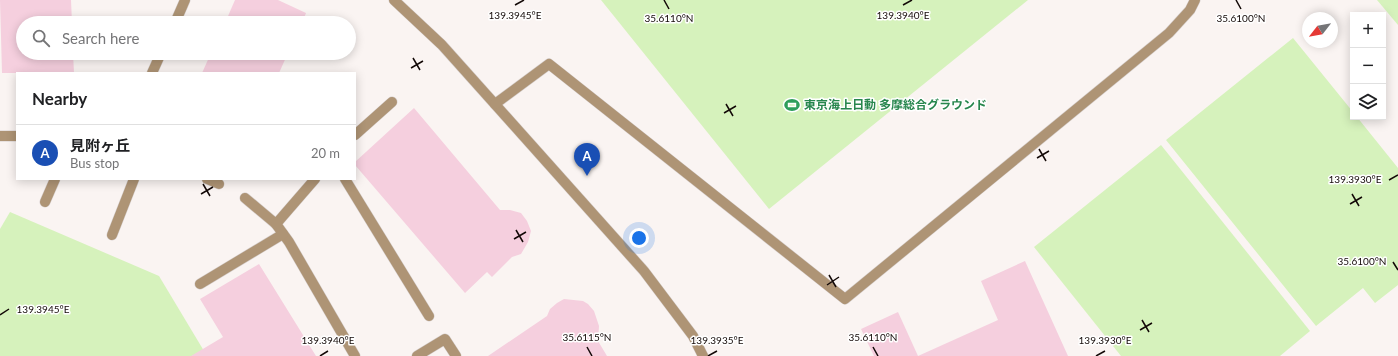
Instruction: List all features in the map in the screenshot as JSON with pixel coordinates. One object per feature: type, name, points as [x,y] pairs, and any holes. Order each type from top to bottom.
[{"type":"street","points":[[178,16],[185,0]]},
{"type":"street","points":[[394,0],[442,45],[644,271],[693,336],[703,356]]},
{"type":"street","points":[[495,104],[549,64],[844,299],[1169,33],[1190,10],[1195,0]]},
{"type":"street","points":[[152,72],[158,60]]},
{"type":"street","points":[[356,135],[392,102]]},
{"type":"street","points":[[0,136],[16,136]]},
{"type":"street","points":[[45,202],[55,180]]},
{"type":"street","points":[[112,235],[134,180]]},
{"type":"street","points":[[209,180],[219,184]]},
{"type":"street","points":[[276,224],[314,180]]},
{"type":"street","points":[[346,180],[429,316]]},
{"type":"street","points":[[245,198],[276,224],[289,242],[356,356]]},
{"type":"street","points":[[200,284],[283,234]]},
{"type":"street","points":[[417,356],[446,339],[456,356]]},
{"type":"green space","name":"東京海上日動 多摩総合グラウンド","points":[[601,0],[1028,0],[769,209]]},
{"type":"green space","points":[[1377,0],[1398,0],[1398,25]]},
{"type":"green space","points":[[1293,38],[1350,108],[1350,120],[1359,120],[1398,168],[1398,285],[1375,303],[1363,288],[1316,326],[1166,140]]},
{"type":"green space","points":[[1161,145],[1310,331],[1280,356],[1121,356],[1034,247]]},
{"type":"green space","points":[[10,212],[159,276],[207,356],[0,356],[0,229]]},
{"type":"building","points":[[0,0],[71,0],[72,16],[16,16],[16,60],[73,60],[74,72],[2,73]]},
{"type":"building","points":[[235,0],[278,0],[306,13],[305,16],[228,16]]},
{"type":"building","points":[[208,60],[285,60],[279,72],[202,72]]},
{"type":"building","points":[[414,108],[500,210],[510,210],[521,213],[527,221],[531,231],[528,242],[521,254],[512,257],[492,277],[487,272],[465,293],[356,166],[356,161]]},
{"type":"building","points":[[1025,261],[1068,356],[918,356],[998,320],[981,281]]},
{"type":"building","points":[[259,264],[316,356],[191,356],[223,337],[200,299]]},
{"type":"building","points":[[564,299],[583,301],[594,311],[599,326],[598,341],[607,356],[488,356],[547,316],[550,309]]},
{"type":"building","points":[[898,312],[918,356],[874,356],[861,329]]},
{"type":"place","name":"東京海上日動 多摩総合グラウンド","points":[[792,105]]},
{"type":"place","name":"見附ヶ丘","points":[[587,176]]}]
